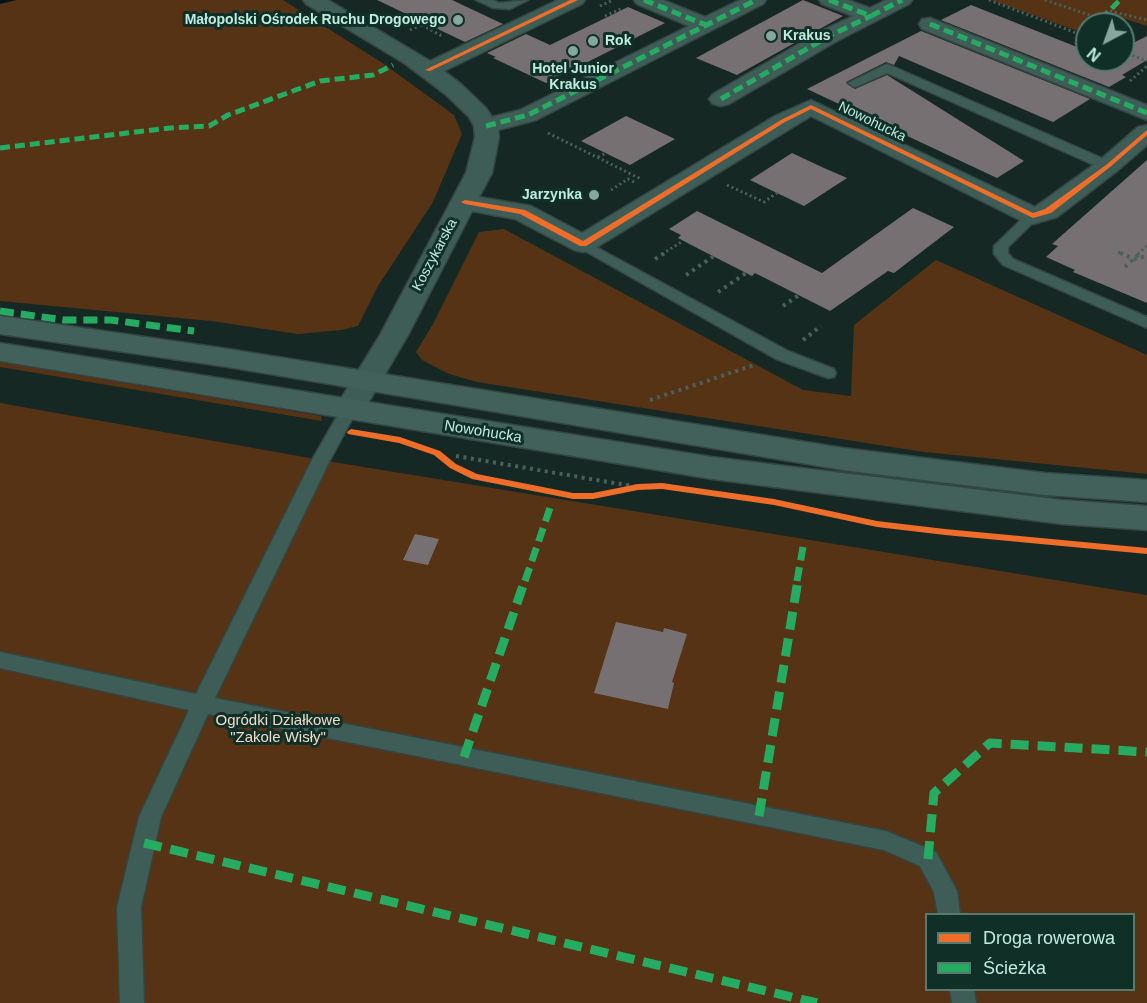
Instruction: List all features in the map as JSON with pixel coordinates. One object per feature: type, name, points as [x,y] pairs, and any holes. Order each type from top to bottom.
[{"type":"main road","name":"Nowohucka","points":[[0,325],[131,343],[843,459],[1045,484],[1147,490]]},
{"type":"main road","name":"Nowohucka","points":[[0,352],[712,468],[1062,512],[1147,518]]},
{"type":"street","points":[[313,0],[428,70],[468,102],[486,126],[528,116],[756,0]]},
{"type":"street","points":[[428,70],[575,0]]},
{"type":"street","points":[[829,0],[871,16]]},
{"type":"street","points":[[721,99],[829,36],[902,0]]},
{"type":"street","points":[[637,2],[706,25]]},
{"type":"street","points":[[930,24],[1147,113]]},
{"type":"street","name":"Nowohucka","points":[[583,244],[783,121],[811,107],[1033,216]]},
{"type":"street","name":"Koszykarska","points":[[349,410],[367,381],[479,173],[485,156],[486,126]]},
{"type":"street","points":[[1033,216],[1048,211],[1108,166],[1147,132]]},
{"type":"street","points":[[465,202],[522,212],[583,244]]},
{"type":"lane","points":[[482,0],[503,6],[522,0]]},
{"type":"lane","points":[[854,83],[887,68],[1108,166]]},
{"type":"lane","points":[[1033,216],[1001,246],[1001,254],[1008,262],[1147,323]]},
{"type":"lane","points":[[583,244],[782,355],[828,373]]},
{"type":"lane","points":[[132,1003],[129,907],[150,817],[202,704],[321,460],[349,410]]},
{"type":"lane","points":[[0,660],[202,704],[886,841],[928,859],[945,891],[949,913]]},
{"type":"path","points":[[989,0],[1075,32]]},
{"type":"path","points":[[1046,0],[1081,12]]},
{"type":"path","points":[[598,13],[606,17],[637,2]]},
{"type":"path","points":[[1110,10],[1147,20]]},
{"type":"path","points":[[404,32],[426,23]]},
{"type":"path","points":[[541,130],[642,179],[626,189]]},
{"type":"path","points":[[597,158],[606,153]]},
{"type":"path","points":[[611,190],[628,179],[636,183]]},
{"type":"path","points":[[721,182],[764,202],[777,193]]},
{"type":"path","points":[[655,259],[683,241]]},
{"type":"path","points":[[1125,267],[1147,246]]},
{"type":"path","points":[[1118,252],[1134,259],[1147,256]]},
{"type":"path","points":[[686,275],[714,256]]},
{"type":"path","points":[[718,292],[746,273]]},
{"type":"path","points":[[783,306],[799,295]]},
{"type":"path","points":[[648,400],[782,355],[821,326]]},
{"type":"path","points":[[447,457],[453,466]]},
{"type":"path","points":[[447,457],[638,487]]},
{"type":"path","points":[[604,494],[638,487]]},
{"type":"green space","points":[[0,0],[283,0],[384,64],[454,115],[462,134],[433,202],[378,286],[358,326],[298,334],[211,321],[0,301]]},
{"type":"green space","points":[[991,0],[1147,0],[1147,26],[1135,22],[1135,12],[1075,12],[1075,30]]},
{"type":"green space","points":[[504,229],[803,390],[851,396],[854,325],[936,260],[1147,355],[1147,474],[924,452],[477,382],[449,374],[422,360],[416,352],[433,324],[479,232]]},
{"type":"green space","points":[[0,362],[321,416],[322,421],[0,367]]},
{"type":"green space","name":"Ogródki Działkowe \"Zakole Wisły\"","points":[[0,403],[321,460],[1147,595],[1147,1003],[0,1003]]},
{"type":"building","name":"Małopolski Ośrodek Ruchu Drogowego","points":[[377,0],[452,0],[503,24],[465,42]]},
{"type":"building","name":"Krakus","points":[[803,0],[843,16],[737,75],[696,58]]},
{"type":"building","points":[[971,5],[1075,46],[1075,72],[1127,72],[1122,75],[1126,77],[1109,87],[941,20]]},
{"type":"building","name":"Hotel Junior Krakus","points":[[628,7],[665,23],[546,83],[487,53],[526,34],[550,45]]},
{"type":"building","points":[[921,31],[1090,99],[1053,122],[899,56],[894,65],[886,62],[846,82],[855,89],[887,75],[1024,161],[997,178],[807,89]]},
{"type":"building","points":[[1147,36],[1147,60],[1135,67],[1135,42]]},
{"type":"building","points":[[626,116],[675,139],[630,165],[581,141]]},
{"type":"building","points":[[792,153],[847,178],[804,206],[750,180]]},
{"type":"building","points":[[1147,160],[1147,303],[1073,272],[1075,270],[1046,257],[1058,246],[1052,244]]},
{"type":"building","points":[[913,208],[954,227],[894,273],[888,271],[830,311],[755,273],[752,276],[678,238],[681,235],[669,229],[697,211],[822,273]]},
{"type":"building","points":[[415,534],[439,539],[428,565],[403,560]]},
{"type":"building","points":[[616,622],[663,632],[664,628],[687,634],[672,682],[674,683],[668,709],[594,693]]},
{"type":"waterway","points":[[0,2],[13,0]]},
{"type":"marked path","points":[[644,0],[706,25]]},
{"type":"marked path","points":[[486,126],[528,115],[756,0]]},
{"type":"marked path","points":[[829,0],[871,16],[902,0]]},
{"type":"marked path","points":[[1108,12],[1120,0]]},
{"type":"marked path","points":[[721,99],[829,36],[871,16]]},
{"type":"marked path","points":[[930,24],[1147,113]]},
{"type":"marked path","points":[[0,148],[170,128],[209,126],[228,115],[320,81],[373,75],[393,65]]},
{"type":"marked path","points":[[0,311],[64,320],[111,320],[194,331]]},
{"type":"marked path","points":[[464,757],[551,505]]},
{"type":"marked path","points":[[759,816],[803,547]]},
{"type":"marked path","points":[[928,859],[934,793],[990,743],[1147,752]]},
{"type":"marked path","points":[[144,843],[817,1003]]},
{"type":"cycle path","points":[[428,70],[575,0]]},
{"type":"cycle path","points":[[465,202],[522,212],[583,244],[783,121],[811,107],[1033,216],[1048,211],[1108,166],[1147,132]]},
{"type":"cycle path","points":[[351,432],[400,440],[437,453],[453,466],[475,477],[573,496],[593,496],[638,487],[662,486],[774,502],[877,524],[1147,551]]},
{"type":"place","name":"Małopolski Ośrodek Ruchu Drogowego","points":[[458,20]]},
{"type":"place","name":"Krakus","points":[[771,36]]},
{"type":"place","name":"Rok","points":[[593,41]]},
{"type":"place","name":"Hotel Junior Krakus","points":[[573,51]]},
{"type":"place","name":"Jarzynka","points":[[594,195]]}]
